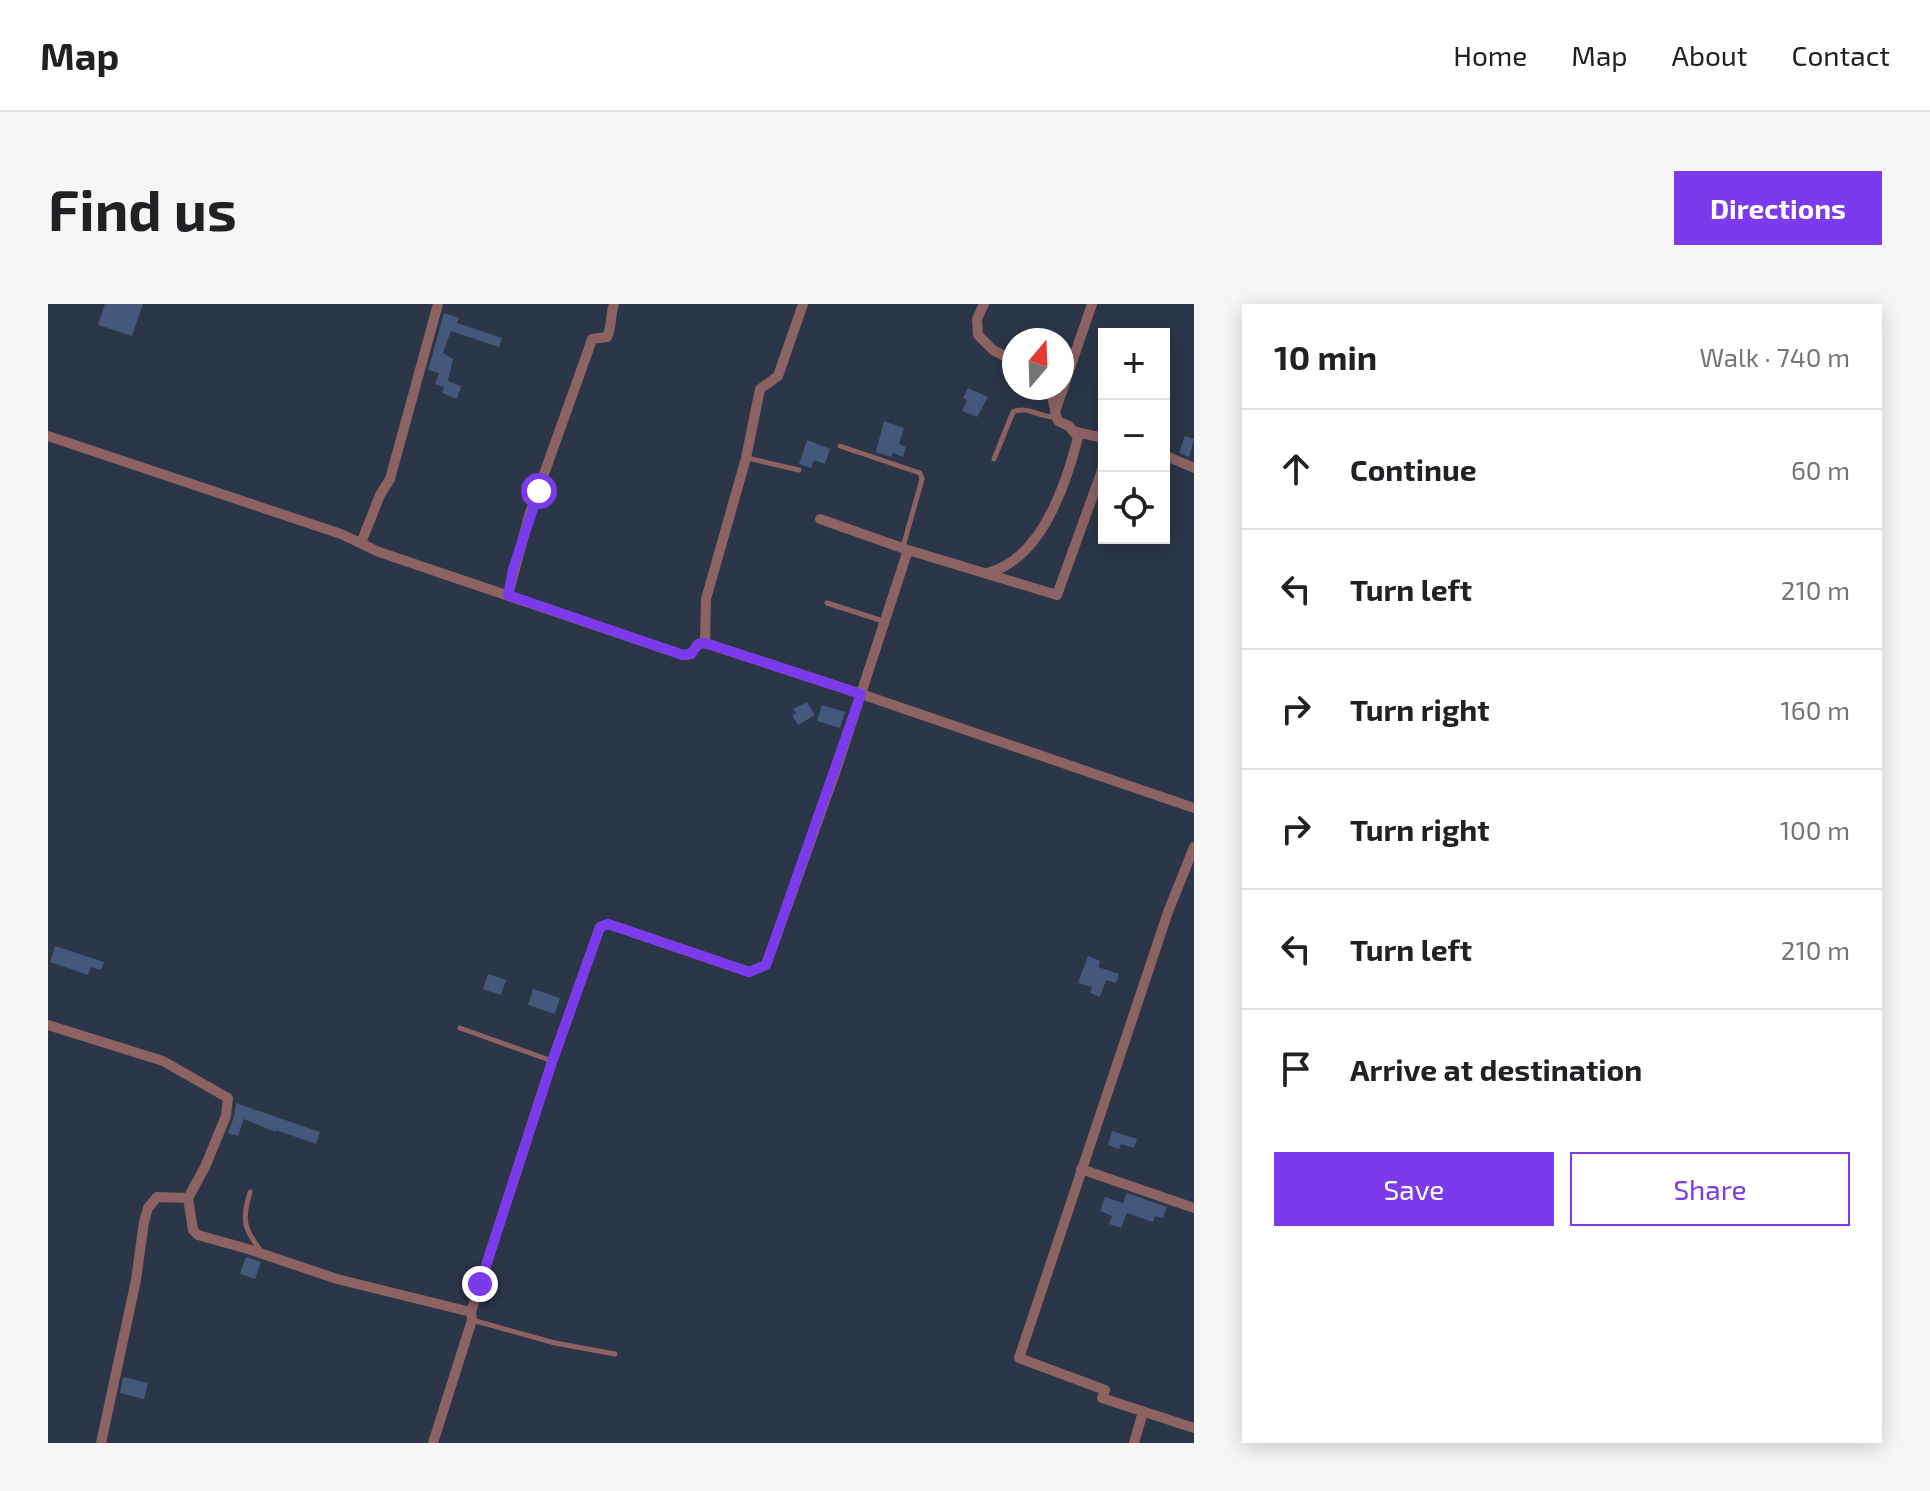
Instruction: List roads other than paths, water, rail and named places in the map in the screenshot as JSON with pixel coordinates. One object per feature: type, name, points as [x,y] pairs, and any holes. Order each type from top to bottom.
[{"type":"street","points":[[361,543],[380,495],[390,479],[438,304]]},
{"type":"street","points":[[508,595],[529,516],[592,339],[607,337],[614,304]]},
{"type":"street","points":[[48,436],[341,534],[683,655],[691,654],[702,644],[706,599],[746,458],[760,389],[778,376],[803,304]]},
{"type":"street","points":[[984,304],[977,319],[978,335],[1002,355]]},
{"type":"street","points":[[1056,415],[1092,304]]},
{"type":"street","points":[[1053,400],[1056,415],[1076,432],[1098,437]]},
{"type":"street","points":[[985,574],[1000,570],[1015,559],[1040,531],[1058,502],[1076,447],[1076,432]]},
{"type":"street","points":[[1170,458],[1194,468]]},
{"type":"street","points":[[820,519],[905,549],[1057,595],[1101,472]]},
{"type":"street","points":[[433,1443],[552,1062],[600,927],[608,924],[749,972],[766,965],[861,694],[905,549]]},
{"type":"street","points":[[702,644],[861,694],[1194,808]]},
{"type":"street","points":[[1194,847],[1168,912],[1019,1358],[1105,1390],[1102,1398],[1194,1428]]},
{"type":"street","points":[[48,1025],[163,1061],[228,1098],[226,1116],[188,1198],[193,1230],[198,1235],[337,1279],[472,1316]]},
{"type":"street","points":[[1081,1169],[1194,1208]]},
{"type":"street","points":[[101,1443],[148,1208],[157,1197],[188,1198]]},
{"type":"street","points":[[1134,1443],[1143,1412]]},
{"type":"lane","points":[[994,459],[1013,412],[1023,409],[1047,418],[1056,415]]},
{"type":"lane","points":[[840,446],[920,473],[922,479],[905,549]]},
{"type":"lane","points":[[746,458],[799,470]]},
{"type":"lane","points":[[827,603],[884,621]]},
{"type":"lane","points":[[460,1028],[552,1062]]},
{"type":"lane","points":[[250,1192],[244,1212],[245,1228],[259,1250],[268,1256]]},
{"type":"lane","points":[[472,1316],[555,1343],[615,1354]]}]
